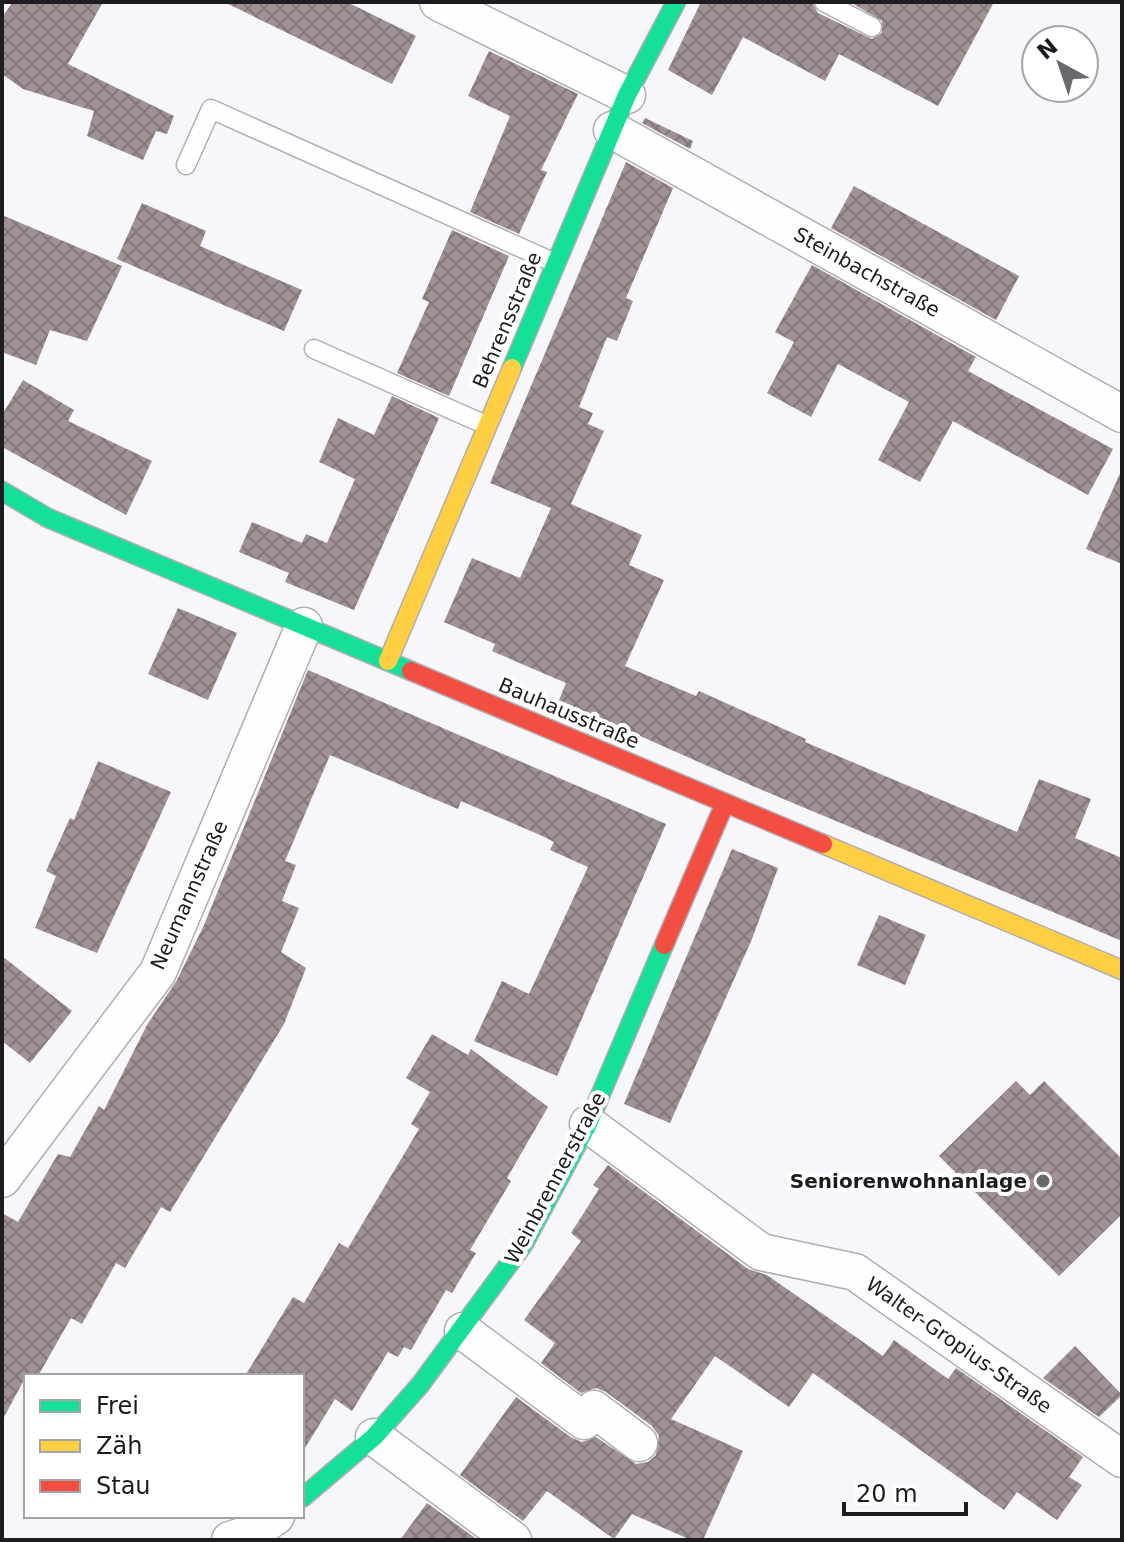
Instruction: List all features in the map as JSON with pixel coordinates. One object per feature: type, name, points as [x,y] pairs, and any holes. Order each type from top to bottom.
[{"type":"street","points":[[438,2],[627,95]]},
{"type":"street","name":"Behrensstraße","points":[[388,661],[627,95],[676,2]]},
{"type":"street","name":"Steinbachstraße","points":[[612,130],[1122,414]]},
{"type":"street","name":"Bauhausstraße","points":[[2,491],[48,518],[1122,970]]},
{"type":"street","name":"Neumannstraße","points":[[2,1179],[158,972],[304,626]]},
{"type":"street","name":"Weinbrennerstraße","points":[[304,1496],[374,1437],[463,1331],[523,1245],[588,1124],[725,803]]},
{"type":"street","name":"Walter-Gropius-Straße","points":[[588,1124],[761,1252],[855,1272],[1122,1459]]},
{"type":"street","points":[[463,1331],[584,1421],[594,1409],[639,1443]]},
{"type":"street","points":[[374,1437],[513,1540]]},
{"type":"lane","points":[[824,2],[872,27]]},
{"type":"lane","points":[[186,165],[211,109],[555,263]]},
{"type":"lane","points":[[314,349],[486,425]]},
{"type":"building","points":[[13,2],[103,2],[68,64],[174,116],[167,134],[156,131],[143,160],[87,136],[94,111],[23,89],[2,74],[2,17]]},
{"type":"building","points":[[224,2],[347,2],[416,36],[392,84]]},
{"type":"building","points":[[701,2],[812,2],[818,13],[872,39],[882,33],[882,21],[850,2],[994,2],[938,106],[839,54],[825,81],[743,37],[712,95],[668,70]]},
{"type":"building","points":[[489,51],[578,94],[541,170],[547,172],[519,234],[470,212],[510,116],[468,96]]},
{"type":"building","points":[[645,118],[693,141],[690,149],[642,123]]},
{"type":"building","points":[[626,162],[673,188],[626,298],[633,301],[617,341],[607,337],[579,407],[593,413],[588,424],[604,431],[571,504],[642,535],[629,565],[664,580],[625,666],[696,696],[699,691],[806,739],[805,742],[1017,832],[1039,779],[1091,799],[1075,838],[1122,858],[1122,941],[755,787],[559,700],[566,683],[492,651],[495,644],[444,622],[472,558],[520,578],[551,508],[490,483]]},
{"type":"building","points":[[854,186],[1019,276],[996,320],[831,228]]},
{"type":"building","points":[[142,203],[206,231],[200,246],[302,290],[284,331],[117,259]]},
{"type":"building","points":[[2,215],[122,266],[87,341],[50,330],[36,365],[2,352]]},
{"type":"building","points":[[452,230],[509,256],[449,396],[397,373],[429,302],[422,299]]},
{"type":"building","points":[[812,265],[976,357],[968,371],[1113,449],[1088,495],[953,421],[920,482],[878,460],[909,402],[838,364],[811,417],[767,393],[794,342],[775,332]]},
{"type":"building","points":[[23,380],[74,410],[68,421],[152,461],[126,515],[2,447],[2,415]]},
{"type":"building","points":[[392,396],[439,418],[354,610],[285,582],[289,573],[239,552],[252,522],[302,543],[306,534],[327,543],[355,479],[319,462],[338,418],[374,435]]},
{"type":"building","points":[[1122,469],[1122,564],[1086,549]]},
{"type":"building","points":[[178,608],[237,633],[208,700],[148,674]]},
{"type":"building","points":[[308,670],[666,824],[557,1076],[474,1041],[502,981],[529,994],[588,867],[550,850],[554,842],[540,835],[461,801],[458,809],[330,755],[285,861],[296,865],[282,901],[299,908],[281,952],[306,968],[284,1024],[170,1212],[161,1207],[125,1268],[116,1263],[82,1324],[71,1318],[39,1374],[24,1374],[24,1380],[2,1421],[2,1213],[18,1222],[58,1154],[70,1157],[99,1106],[104,1110],[147,1025],[177,980],[204,925]]},
{"type":"building","points":[[98,761],[171,792],[97,953],[35,928],[56,876],[46,871],[70,818],[74,820]]},
{"type":"building","points":[[732,849],[778,868],[752,939],[670,1123],[624,1104]]},
{"type":"building","points":[[879,915],[926,935],[905,985],[857,965]]},
{"type":"building","points":[[2,956],[72,1011],[30,1063],[2,1041]]},
{"type":"building","points":[[432,1034],[468,1055],[471,1049],[548,1107],[507,1178],[511,1181],[470,1250],[476,1253],[452,1293],[446,1290],[411,1350],[404,1347],[398,1357],[388,1352],[352,1411],[335,1399],[304,1450],[304,1374],[246,1374],[293,1297],[304,1303],[339,1243],[348,1248],[419,1129],[411,1124],[430,1092],[406,1078]]},
{"type":"building","name":"Seniorenwohnanlage","points":[[1016,1081],[1030,1095],[1044,1081],[1122,1159],[1122,1214],[1059,1276],[939,1156]]},
{"type":"building","points":[[608,1165],[748,1269],[767,1275],[883,1356],[894,1340],[948,1379],[956,1368],[1083,1457],[1069,1477],[1082,1485],[1057,1520],[1017,1492],[1004,1510],[813,1373],[789,1407],[715,1356],[671,1419],[743,1451],[703,1540],[691,1540],[632,1514],[614,1539],[547,1491],[523,1521],[460,1475],[516,1397],[572,1438],[582,1442],[596,1437],[636,1464],[648,1462],[656,1455],[659,1436],[652,1426],[606,1392],[596,1388],[581,1393],[541,1363],[555,1343],[524,1320],[581,1241],[571,1233],[599,1189],[593,1185]]},
{"type":"building","points":[[1075,1346],[1122,1395],[1099,1417],[1043,1378]]},
{"type":"building","points":[[427,1503],[478,1540],[400,1540]]},
{"type":"traffic: fast","points":[[512,368],[627,95],[676,2]]},
{"type":"traffic: fast","points":[[2,491],[48,518],[411,671]]},
{"type":"traffic: fast","points":[[304,1496],[374,1437],[420,1385],[523,1245],[588,1124],[664,945]]},
{"type":"traffic: slow","points":[[388,661],[512,368]]},
{"type":"traffic: slow","points":[[823,844],[1122,970]]},
{"type":"traffic: jam","points":[[411,671],[823,844]]},
{"type":"traffic: jam","points":[[664,945],[725,803]]},
{"type":"place","name":"Seniorenwohnanlage","points":[[1043,1181]]}]
